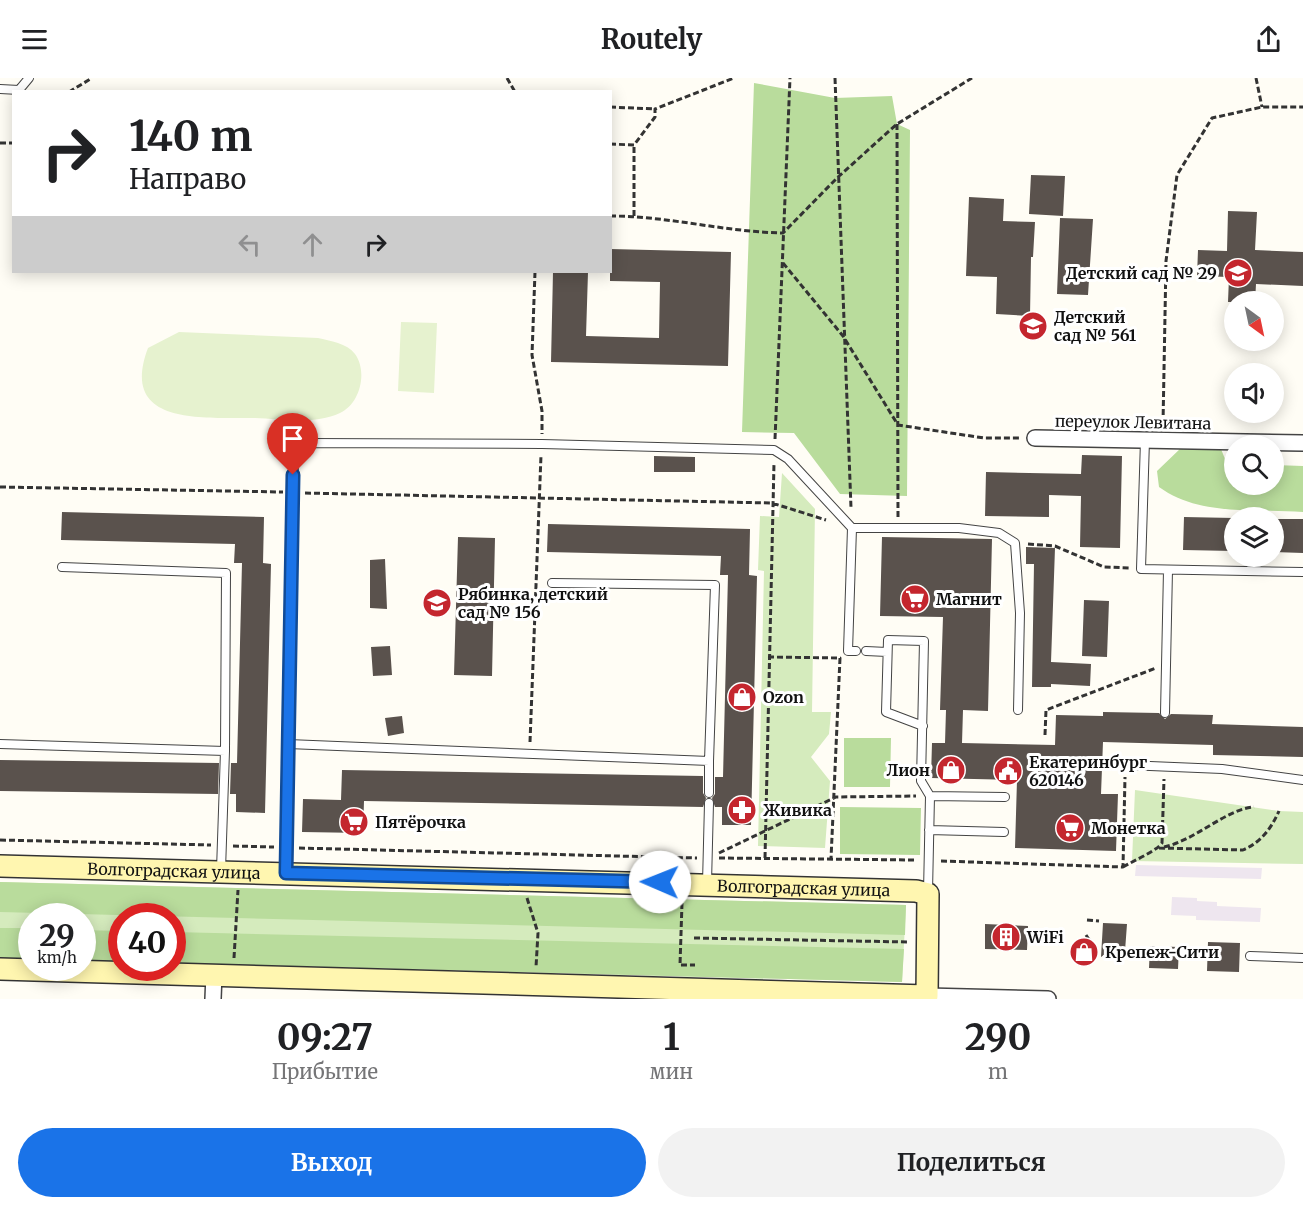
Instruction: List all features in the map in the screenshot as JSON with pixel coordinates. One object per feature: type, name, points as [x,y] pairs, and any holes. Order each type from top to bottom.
[{"type":"street","name":"переулок Левитана","points":[[1035,438],[1303,443]]},
{"type":"street","name":"Волгоградская улица","points":[[0,866],[707,883],[916,891],[928,894]]},
{"type":"street","points":[[927,996],[928,894]]},
{"type":"street","points":[[0,969],[220,967],[674,995],[1045,999]]},
{"type":"street","points":[[213,999],[220,967]]},
{"type":"lane","points":[[0,89],[19,90],[29,78]]},
{"type":"lane","points":[[1145,440],[1141,568],[1303,572]]},
{"type":"lane","points":[[286,873],[294,458],[308,443],[542,444],[774,450],[788,459],[852,528],[848,651],[856,651]]},
{"type":"lane","points":[[852,528],[959,528],[999,533],[1014,543],[1020,613],[1018,710]]},
{"type":"lane","points":[[62,567],[226,573],[222,846],[231,871]]},
{"type":"lane","points":[[1165,713],[1168,570]]},
{"type":"lane","points":[[552,584],[715,585],[709,793]]},
{"type":"lane","points":[[923,726],[886,712],[888,640],[924,641],[923,726],[921,781],[930,796],[928,894]]},
{"type":"lane","points":[[866,651],[887,652]]},
{"type":"lane","points":[[0,744],[225,751]]},
{"type":"lane","points":[[288,744],[709,761]]},
{"type":"lane","points":[[1126,765],[1221,769],[1303,780]]},
{"type":"lane","points":[[930,796],[1005,797]]},
{"type":"lane","points":[[707,883],[709,803]]},
{"type":"lane","points":[[929,830],[1004,832]]},
{"type":"lane","points":[[1250,956],[1303,958]]},
{"type":"path","points":[[72,90],[92,78]]},
{"type":"path","points":[[612,107],[655,109],[734,78]]},
{"type":"path","points":[[765,858],[772,503],[790,78]]},
{"type":"path","points":[[0,487],[772,503],[852,528],[835,78]]},
{"type":"path","points":[[612,216],[634,216],[748,232],[783,233],[838,177],[897,124],[972,78]]},
{"type":"path","points":[[1256,78],[1262,107]]},
{"type":"path","points":[[1163,440],[1166,261],[1177,175],[1212,118],[1262,107],[1303,107]]},
{"type":"path","points":[[634,216],[634,145],[655,117],[655,109]]},
{"type":"path","points":[[897,124],[898,528]]},
{"type":"path","points":[[612,144],[634,145]]},
{"type":"path","points":[[782,261],[843,336],[898,425],[984,438],[1035,438]]},
{"type":"path","points":[[530,753],[537,498],[542,444],[542,411],[532,355],[535,273]]},
{"type":"path","points":[[1014,543],[1055,546],[1104,567],[1141,568]]},
{"type":"path","points":[[768,657],[840,658],[836,797],[831,859]]},
{"type":"path","points":[[1045,735],[1046,710],[1166,664]]},
{"type":"path","points":[[1123,867],[1126,765]]},
{"type":"path","points":[[1159,848],[1162,843],[1164,766]]},
{"type":"path","points":[[707,859],[765,829],[836,797],[930,796]]},
{"type":"path","points":[[0,840],[707,859],[831,859],[1123,867],[1143,854],[1186,840],[1235,812],[1254,807]]},
{"type":"path","points":[[1159,848],[1243,850],[1254,845],[1269,831],[1279,811]]},
{"type":"path","points":[[220,967],[234,960],[231,871],[241,846]]},
{"type":"path","points":[[683,895],[680,965],[695,965]]},
{"type":"path","points":[[1087,920],[1099,921]]},
{"type":"path","points":[[1060,934],[1060,946]]},
{"type":"path","points":[[1086,935],[1092,944]]},
{"type":"path","points":[[694,938],[914,942]]},
{"type":"shaded area","points":[[1136,865],[1262,868],[1261,879],[1135,876]]},
{"type":"shaded area","points":[[1172,897],[1217,902],[1217,906],[1261,908],[1260,922],[1196,920],[1196,916],[1171,915]]},
{"type":"green space","points":[[754,83],[835,98],[892,96],[897,124],[910,130],[907,496],[840,494],[794,433],[742,432]]},
{"type":"green space","points":[[401,322],[437,323],[434,393],[398,391]]},
{"type":"green space","points":[[179,332],[318,338],[338,343],[352,350],[359,361],[360,387],[353,403],[347,409],[320,419],[213,418],[172,412],[155,405],[145,392],[142,374],[148,348]]},
{"type":"green space","points":[[1182,447],[1221,449],[1224,456],[1224,495],[1284,495],[1284,465],[1303,466],[1303,512],[1284,511],[1284,507],[1224,509],[1192,503],[1175,497],[1159,487],[1157,471]]},
{"type":"green space","points":[[782,473],[815,509],[812,712],[831,712],[829,734],[811,757],[830,781],[825,848],[758,846],[764,571],[758,570],[760,516],[779,517]]},
{"type":"green space","points":[[844,738],[891,738],[890,787],[844,787]]},
{"type":"green space","points":[[1135,790],[1279,811],[1303,812],[1303,864],[1132,861]]},
{"type":"green space","points":[[840,807],[921,808],[920,855],[840,854]]},
{"type":"green space","points":[[0,882],[906,905],[902,982],[186,963],[186,903],[108,903],[108,962],[96,961],[96,903],[18,903],[18,959],[0,959]]},
{"type":"green space","points":[[0,882],[906,905],[905,935],[186,917],[186,903],[108,903],[108,915],[96,914],[96,903],[18,903],[18,912],[0,912]]},
{"type":"green space","points":[[0,928],[18,928],[18,959],[0,959]]},
{"type":"green space","points":[[96,930],[108,931],[108,962],[96,961]]},
{"type":"green space","points":[[186,932],[904,949],[902,982],[186,963]]},
{"type":"building","points":[[1031,175],[1065,176],[1063,216],[1029,214]]},
{"type":"building","points":[[969,197],[1004,199],[1003,221],[1035,222],[1033,257],[1031,257],[1030,316],[996,314],[997,277],[966,276]]},
{"type":"building","points":[[1228,211],[1257,212],[1255,250],[1303,252],[1303,286],[1256,284],[1256,291],[1228,291],[1229,277],[1197,276],[1198,250],[1227,251]]},
{"type":"building","points":[[1060,218],[1093,219],[1088,295],[1057,294]]},
{"type":"building","points":[[612,249],[731,252],[728,366],[551,362],[553,273],[588,273],[586,336],[659,338],[660,282],[610,281]]},
{"type":"building","points":[[1082,455],[1122,456],[1120,548],[1080,547],[1081,496],[1049,495],[1049,517],[985,516],[986,472],[1081,474]]},
{"type":"building","points":[[654,456],[695,457],[695,472],[654,472]]},
{"type":"building","points":[[62,512],[264,517],[263,563],[271,564],[265,813],[236,812],[236,794],[230,794],[231,763],[237,763],[242,563],[234,563],[235,544],[61,540]]},
{"type":"building","points":[[1184,517],[1224,518],[1224,551],[1183,550]]},
{"type":"building","points":[[1284,519],[1303,519],[1303,553],[1284,552]]},
{"type":"building","points":[[548,524],[750,529],[749,575],[757,576],[751,825],[722,825],[722,807],[715,807],[712,798],[715,794],[715,777],[723,777],[728,575],[720,575],[721,556],[547,552]]},
{"type":"building","points":[[458,537],[495,538],[492,676],[454,675]]},
{"type":"building","points":[[882,537],[992,539],[988,711],[963,710],[962,743],[1055,745],[1056,715],[1103,716],[1103,712],[1159,713],[1165,719],[1171,714],[1213,715],[1212,724],[1303,727],[1303,757],[1213,755],[1213,745],[1103,742],[1101,794],[1118,794],[1116,851],[1015,848],[1017,780],[931,778],[932,743],[945,743],[946,710],[940,710],[943,617],[880,616]]},
{"type":"building","points":[[1026,547],[1055,548],[1051,662],[1091,664],[1090,686],[1051,684],[1051,687],[1032,687],[1034,564],[1026,564]]},
{"type":"building","points":[[385,559],[387,609],[370,608],[370,560]]},
{"type":"building","points":[[1084,600],[1109,601],[1107,657],[1082,656]]},
{"type":"building","points":[[390,646],[392,675],[373,676],[371,647]]},
{"type":"building","points":[[402,716],[404,733],[388,736],[385,718]]},
{"type":"building","points":[[0,760],[219,763],[218,794],[0,791]]},
{"type":"building","points":[[342,770],[703,776],[703,793],[706,798],[703,807],[364,801],[363,833],[302,832],[303,799],[341,800]]},
{"type":"building","points":[[1103,923],[1127,924],[1125,951],[1111,950],[1101,957]]},
{"type":"building","name":"WiFi","points":[[985,924],[1028,926],[1027,950],[985,949]]},
{"type":"building","points":[[1208,942],[1240,943],[1239,972],[1207,971]]},
{"type":"building","points":[[1150,946],[1179,947],[1178,969],[1149,968]]},
{"type":"place","name":"Детский сад № 29","points":[[1238,273]]},
{"type":"place","name":"Детский сад № 561","points":[[1033,326]]},
{"type":"place","name":"Магнит","points":[[915,599]]},
{"type":"place","name":"Рябинка, детский сад № 156","points":[[437,603]]},
{"type":"place","name":"Ozon","points":[[742,697]]},
{"type":"place","name":"Лион","points":[[951,770]]},
{"type":"place","name":"Екатеринбург 620146","points":[[1008,771]]},
{"type":"place","name":"Живика","points":[[742,810]]},
{"type":"place","name":"Пятёрочка","points":[[354,822]]},
{"type":"place","name":"Монетка","points":[[1070,828]]},
{"type":"place","name":"WiFi","points":[[1006,937]]},
{"type":"place","name":"Крепеж-Сити","points":[[1084,952]]},
{"type":"route","points":[[293,475],[286,873],[660,882]]}]
